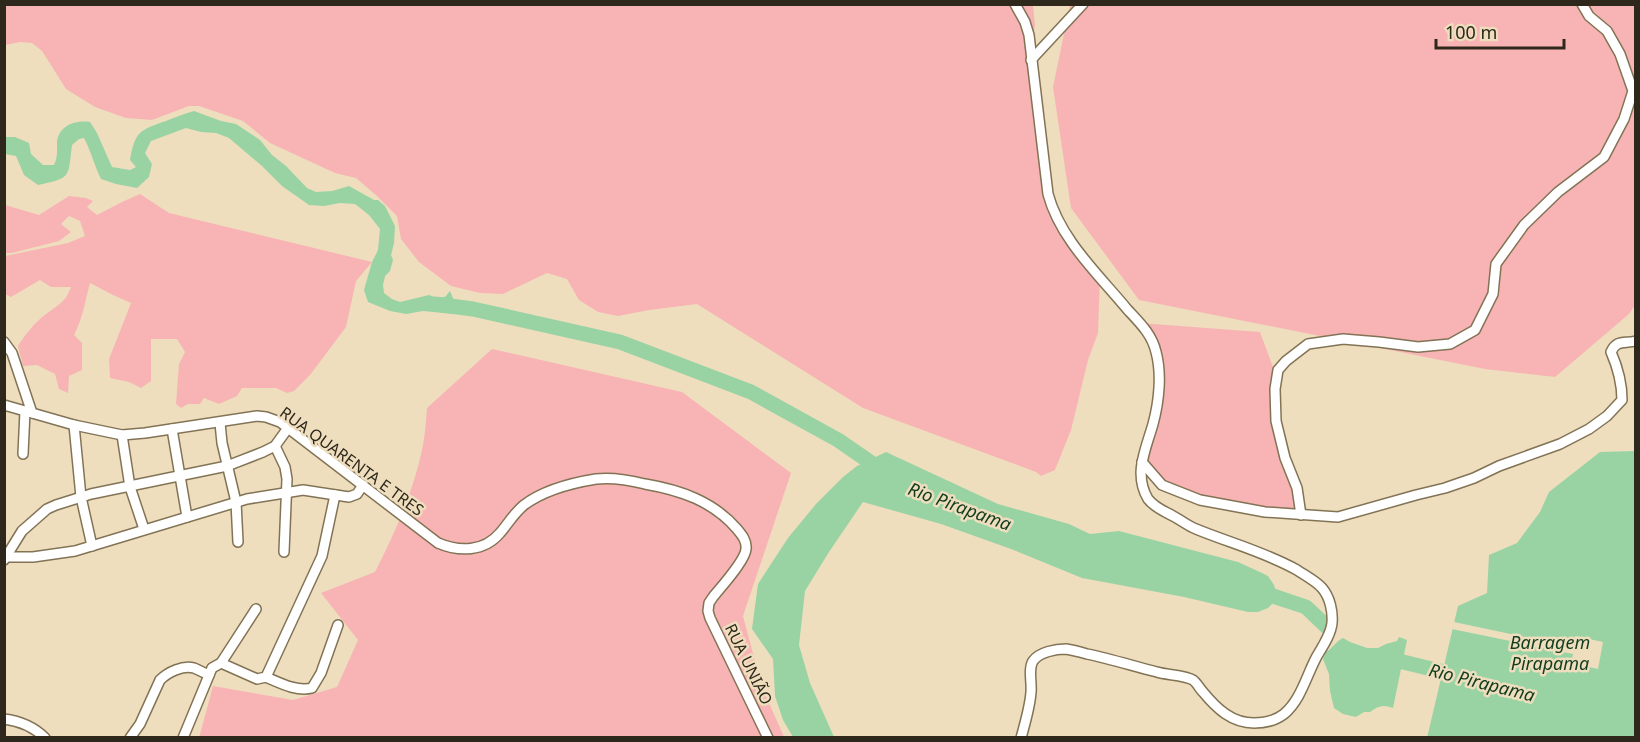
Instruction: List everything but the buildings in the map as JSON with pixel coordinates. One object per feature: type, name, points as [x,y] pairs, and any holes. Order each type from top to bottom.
[{"type":"street","points":[[1015,4],[1029,35],[1048,194],[1052,209],[1059,224],[1078,250],[1148,333],[1154,346],[1159,368],[1158,387],[1140,478],[1146,494],[1152,504],[1193,528],[1262,553],[1310,578],[1326,593],[1331,608],[1332,626],[1300,692],[1287,711],[1279,718],[1264,723],[1247,723],[1234,719],[1221,711],[1193,680],[1066,649],[1046,652],[1034,660],[1031,666],[1032,691],[1021,738]]},
{"type":"street","points":[[1031,60],[1083,4]]},
{"type":"street","points":[[1301,515],[1297,488],[1285,458],[1276,421],[1275,388],[1278,370],[1308,344],[1343,339],[1418,347],[1450,344],[1475,330],[1493,294],[1496,264],[1524,225],[1558,192],[1604,157],[1624,119],[1634,91],[1620,54],[1607,31],[1589,16],[1582,4]]},
{"type":"street","points":[[1142,462],[1162,485],[1200,500],[1239,508],[1338,517],[1445,488],[1560,444],[1579,434],[1607,416],[1622,400],[1620,376],[1611,352],[1619,343],[1635,340]]},
{"type":"street","points":[[4,342],[28,412],[23,454]]},
{"type":"street","name":"RUA QUARENTA E TRES","points":[[4,405],[74,425],[122,435],[251,417],[266,417],[280,422],[432,538]]},
{"type":"street","points":[[220,423],[236,502],[238,542]]},
{"type":"street","points":[[74,425],[81,497],[92,546]]},
{"type":"street","points":[[6,559],[17,538],[29,523],[47,509],[81,497],[227,466],[275,446],[288,428]]},
{"type":"street","points":[[172,429],[187,517]]},
{"type":"street","points":[[122,435],[130,487],[144,529]]},
{"type":"street","points":[[275,446],[285,467],[288,492],[284,552]]},
{"type":"street","name":"RUA UNIÃO","points":[[432,538],[450,548],[471,549],[482,546],[497,536],[518,510],[533,499],[578,482],[600,479],[622,479],[666,488],[693,496],[708,504],[734,526],[746,543],[746,552],[742,561],[713,597],[708,611],[768,738]]},
{"type":"street","points":[[6,559],[48,555],[92,546],[236,502],[311,490],[349,497],[354,496],[363,485]]},
{"type":"street","points":[[266,677],[322,556],[335,495]]},
{"type":"street","points":[[183,738],[209,675],[213,668],[221,663],[256,609]]},
{"type":"street","points":[[221,663],[257,679],[266,677],[306,690],[312,688],[321,673],[338,625]]},
{"type":"street","points":[[130,738],[140,724],[160,680],[165,675],[181,668],[192,668],[209,675]]},
{"type":"street","points":[[4,719],[32,727],[45,738]]},
{"type":"shaded area","points":[[5,4],[1033,5],[1035,26],[1030,51],[1052,209],[1100,276],[1098,333],[1088,360],[1071,430],[1055,470],[1041,476],[1036,472],[863,408],[697,304],[618,316],[598,312],[579,300],[567,279],[547,273],[503,294],[480,293],[451,286],[419,262],[401,239],[397,216],[356,178],[335,173],[270,143],[243,121],[199,106],[189,106],[152,120],[126,118],[95,107],[66,89],[42,51],[32,43],[20,42],[5,45]]},
{"type":"shaded area","points":[[1070,5],[1635,5],[1635,305],[1629,314],[1555,377],[1485,369],[1139,300],[1071,208],[1053,87]]},
{"type":"shaded area","points":[[140,194],[169,213],[372,262],[356,281],[346,327],[310,375],[294,391],[287,393],[276,388],[242,388],[237,396],[219,404],[204,398],[200,404],[188,404],[181,408],[176,404],[179,364],[185,352],[177,339],[151,339],[151,381],[141,388],[129,382],[110,378],[109,359],[131,303],[90,283],[82,316],[74,335],[82,343],[82,370],[69,376],[68,393],[59,389],[55,374],[37,365],[23,366],[18,346],[37,322],[62,302],[71,287],[51,287],[40,280],[11,297],[5,294],[5,256],[68,243],[85,236],[80,221],[69,216],[61,224],[71,232],[59,241],[5,253],[5,205],[39,215],[69,196],[93,201],[87,207],[97,215]]},
{"type":"shaded area","points":[[1140,323],[1260,332],[1277,378],[1274,421],[1300,514],[1219,502],[1163,484],[1141,472],[1160,368]]},
{"type":"shaded area","points":[[492,349],[682,392],[791,473],[743,616],[762,687],[784,737],[199,738],[213,686],[293,700],[337,687],[358,640],[321,593],[375,572],[414,481],[423,445],[427,408]]},
{"type":"water","points":[[194,111],[236,124],[260,140],[272,155],[307,188],[316,192],[332,191],[349,186],[378,200],[385,206],[395,226],[391,255],[393,260],[390,271],[385,276],[384,293],[400,302],[429,295],[437,298],[445,297],[450,291],[455,303],[454,314],[423,311],[406,314],[390,311],[368,302],[364,290],[378,250],[380,229],[369,215],[355,204],[309,205],[282,186],[229,138],[216,133],[186,128],[151,141],[145,153],[152,164],[149,177],[137,188],[101,179],[84,138],[72,145],[70,164],[63,178],[38,185],[24,175],[16,156],[5,154],[5,137],[15,137],[29,143],[31,154],[43,165],[54,165],[58,136],[61,131],[74,123],[90,122],[112,167],[130,170],[136,167],[130,160],[134,143],[140,133]]},
{"type":"water","name":"Barragem Pirapama","points":[[1635,451],[1635,737],[1427,738],[1458,606],[1487,593],[1489,555],[1517,543],[1540,512],[1549,492],[1600,452]]},
{"type":"water","points":[[886,452],[998,504],[1069,524],[1090,534],[1119,531],[1238,562],[1268,576],[1276,592],[1274,602],[1268,608],[1258,612],[1248,612],[1184,597],[1082,578],[941,524],[863,502],[805,591],[799,645],[810,683],[834,737],[793,737],[783,720],[775,696],[773,659],[752,629],[758,584],[788,538],[816,504],[857,466]]},
{"type":"water","points":[[1399,637],[1407,640],[1393,708],[1381,706],[1356,717],[1343,714],[1334,708],[1329,674],[1323,659],[1326,652],[1343,638],[1367,648],[1378,648],[1397,641]]},
{"type":"pier","points":[[1454,622],[1573,647],[1575,636],[1603,642],[1598,669],[1571,663],[1573,654],[1452,629]]},
{"type":"waterway","points":[[435,304],[473,309],[620,342],[751,392],[838,440],[883,471]]},
{"type":"waterway","name":"Rio Pirapama","points":[[1255,590],[1306,607],[1328,628]]},
{"type":"waterway","name":"Rio Pirapama","points":[[1386,656],[1461,676]]}]
